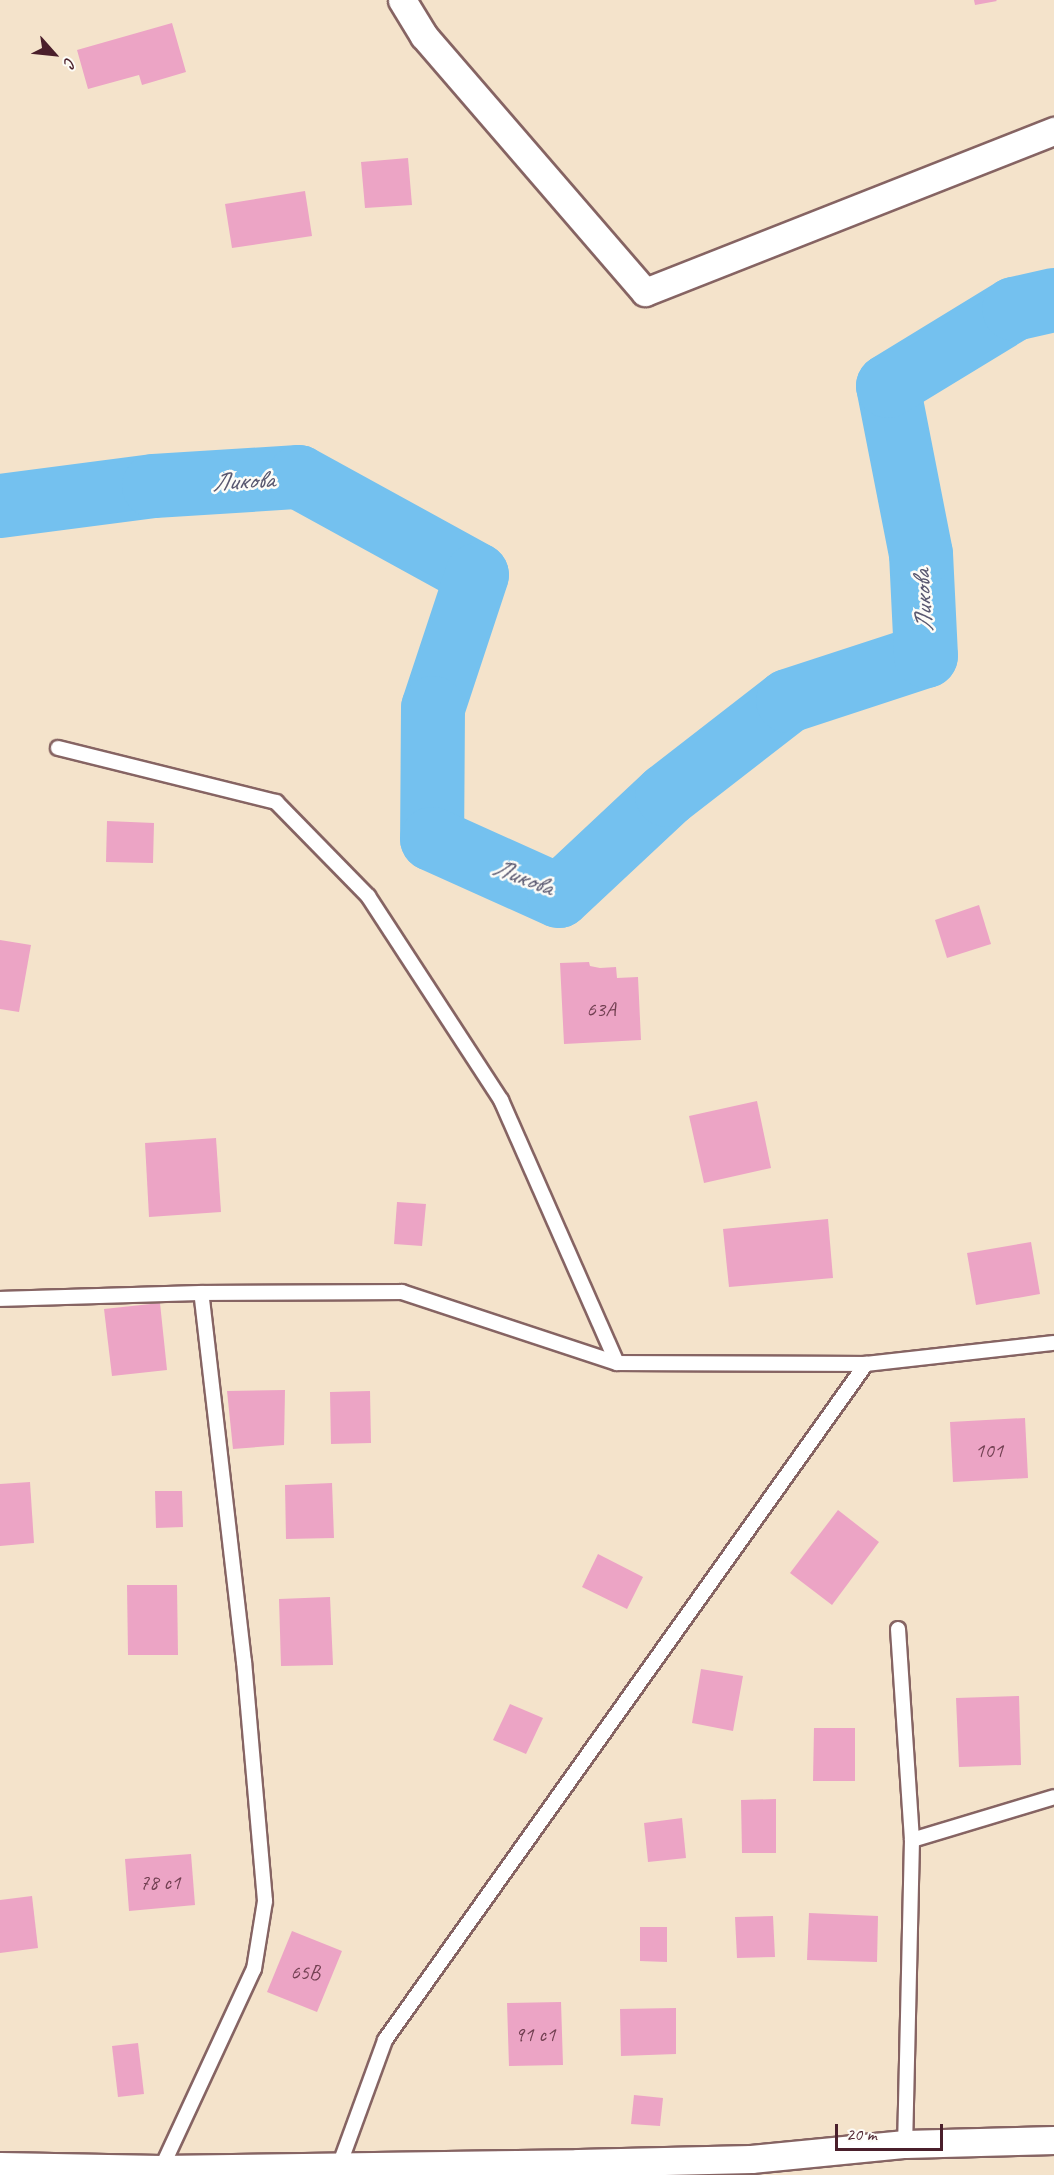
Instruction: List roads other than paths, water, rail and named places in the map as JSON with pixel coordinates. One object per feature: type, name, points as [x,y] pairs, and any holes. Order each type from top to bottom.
[{"type":"street","points":[[402,0],[424,36],[645,292],[1048,134]]},
{"type":"street","points":[[0,2166],[161,2169],[339,2166],[756,2167],[905,2144],[1054,2140]]},
{"type":"lane","points":[[58,748],[276,802],[368,896],[501,1100],[616,1363]]},
{"type":"lane","points":[[0,1299],[201,1293],[402,1292],[616,1363],[866,1364],[1054,1343]]},
{"type":"lane","points":[[161,2169],[254,1969],[265,1901],[244,1662],[201,1293]]},
{"type":"lane","points":[[339,2166],[385,2040],[866,1364]]},
{"type":"lane","points":[[898,1629],[912,1840],[905,2144]]},
{"type":"lane","points":[[912,1840],[1054,1797]]},
{"type":"waterway","name":"Ликова","points":[[0,506],[154,486],[299,477],[477,575],[433,708],[432,839],[559,896],[667,795],[788,701],[926,656],[921,554],[888,386],[1014,309],[1054,300]]}]
